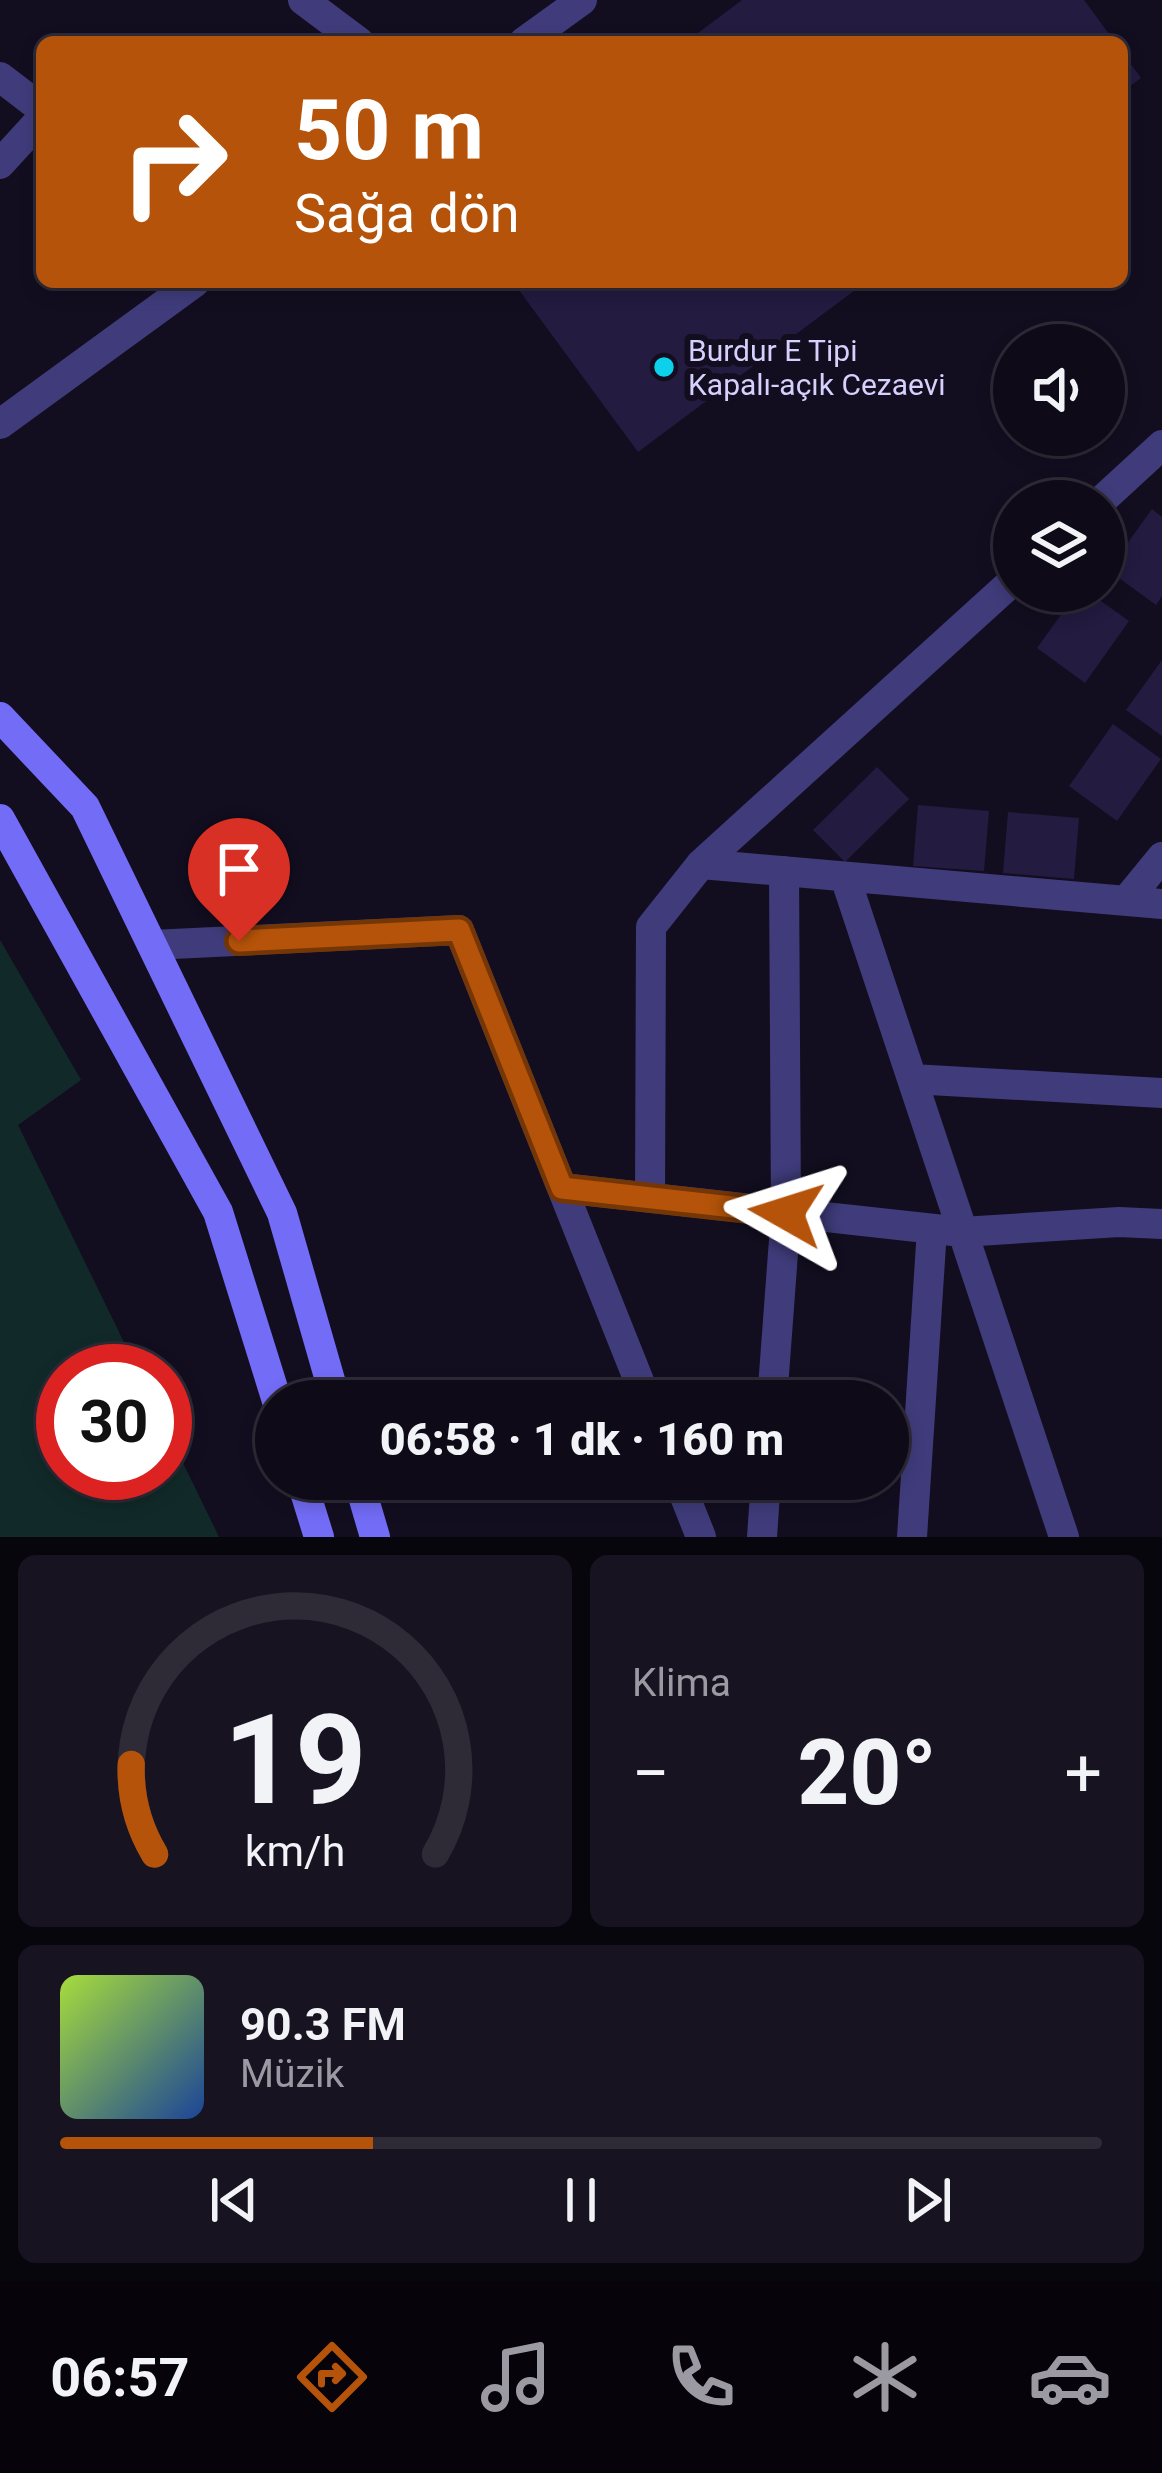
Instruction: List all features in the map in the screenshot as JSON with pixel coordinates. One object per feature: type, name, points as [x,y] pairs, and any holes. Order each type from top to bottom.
[{"type":"main road","points":[[0,717],[85,807],[282,1213],[330,1380]]},
{"type":"main road","points":[[0,819],[218,1212],[270,1380]]},
{"type":"main road","points":[[308,1500],[319,1537]]},
{"type":"main road","points":[[364,1500],[375,1537]]},
{"type":"street","points":[[303,0],[350,36]]},
{"type":"street","points":[[532,36],[582,0]]},
{"type":"street","points":[[0,77],[36,104]]},
{"type":"street","points":[[0,164],[36,125]]},
{"type":"street","points":[[1,422],[187,288]]},
{"type":"street","points":[[1124,480],[1162,445]]},
{"type":"street","points":[[650,1198],[651,927],[700,864],[993,599]]},
{"type":"street","points":[[1126,901],[1162,857]]},
{"type":"street","points":[[700,864],[1162,904]]},
{"type":"street","points":[[774,1380],[786,1213],[784,871]]},
{"type":"street","points":[[845,877],[912,1079],[947,1231],[1064,1537]]},
{"type":"street","points":[[152,946],[459,930],[639,1380]]},
{"type":"street","points":[[912,1079],[1162,1093]]},
{"type":"street","points":[[562,1188],[947,1231],[1162,1224]]},
{"type":"street","points":[[911,1537],[947,1231]]},
{"type":"street","points":[[686,1500],[701,1537]]},
{"type":"street","points":[[762,1537],[765,1500]]},
{"type":"green space","points":[[0,940],[81,1080],[18,1125],[125,1344],[36,1344],[36,1500],[192,1500],[192,1482],[219,1537],[0,1537]]},
{"type":"building","points":[[742,0],[1084,0],[1111,36],[694,36]]},
{"type":"building","points":[[1128,60],[1141,78],[1128,88]]},
{"type":"building","name":"Burdur E Tipi Kapalı-açık Cezaevi","points":[[517,288],[858,288],[638,452]]},
{"type":"building","points":[[1152,509],[1162,517],[1162,596],[1156,605],[1125,582],[1125,546]]},
{"type":"building","points":[[1063,612],[1116,612],[1129,621],[1085,683],[1037,648]]},
{"type":"building","points":[[1162,660],[1162,736],[1126,710]]},
{"type":"building","points":[[1113,724],[1161,759],[1117,821],[1069,786]]},
{"type":"building","points":[[877,767],[909,799],[845,862],[813,830]]},
{"type":"building","points":[[918,805],[989,811],[984,871],[913,866]]},
{"type":"building","points":[[1008,812],[1079,818],[1074,879],[1003,873]]},
{"type":"place","name":"Burdur E Tipi Kapalı-açık Cezaevi","points":[[664,367]]},
{"type":"route","points":[[239,941],[459,930],[562,1188],[786,1213]]}]
